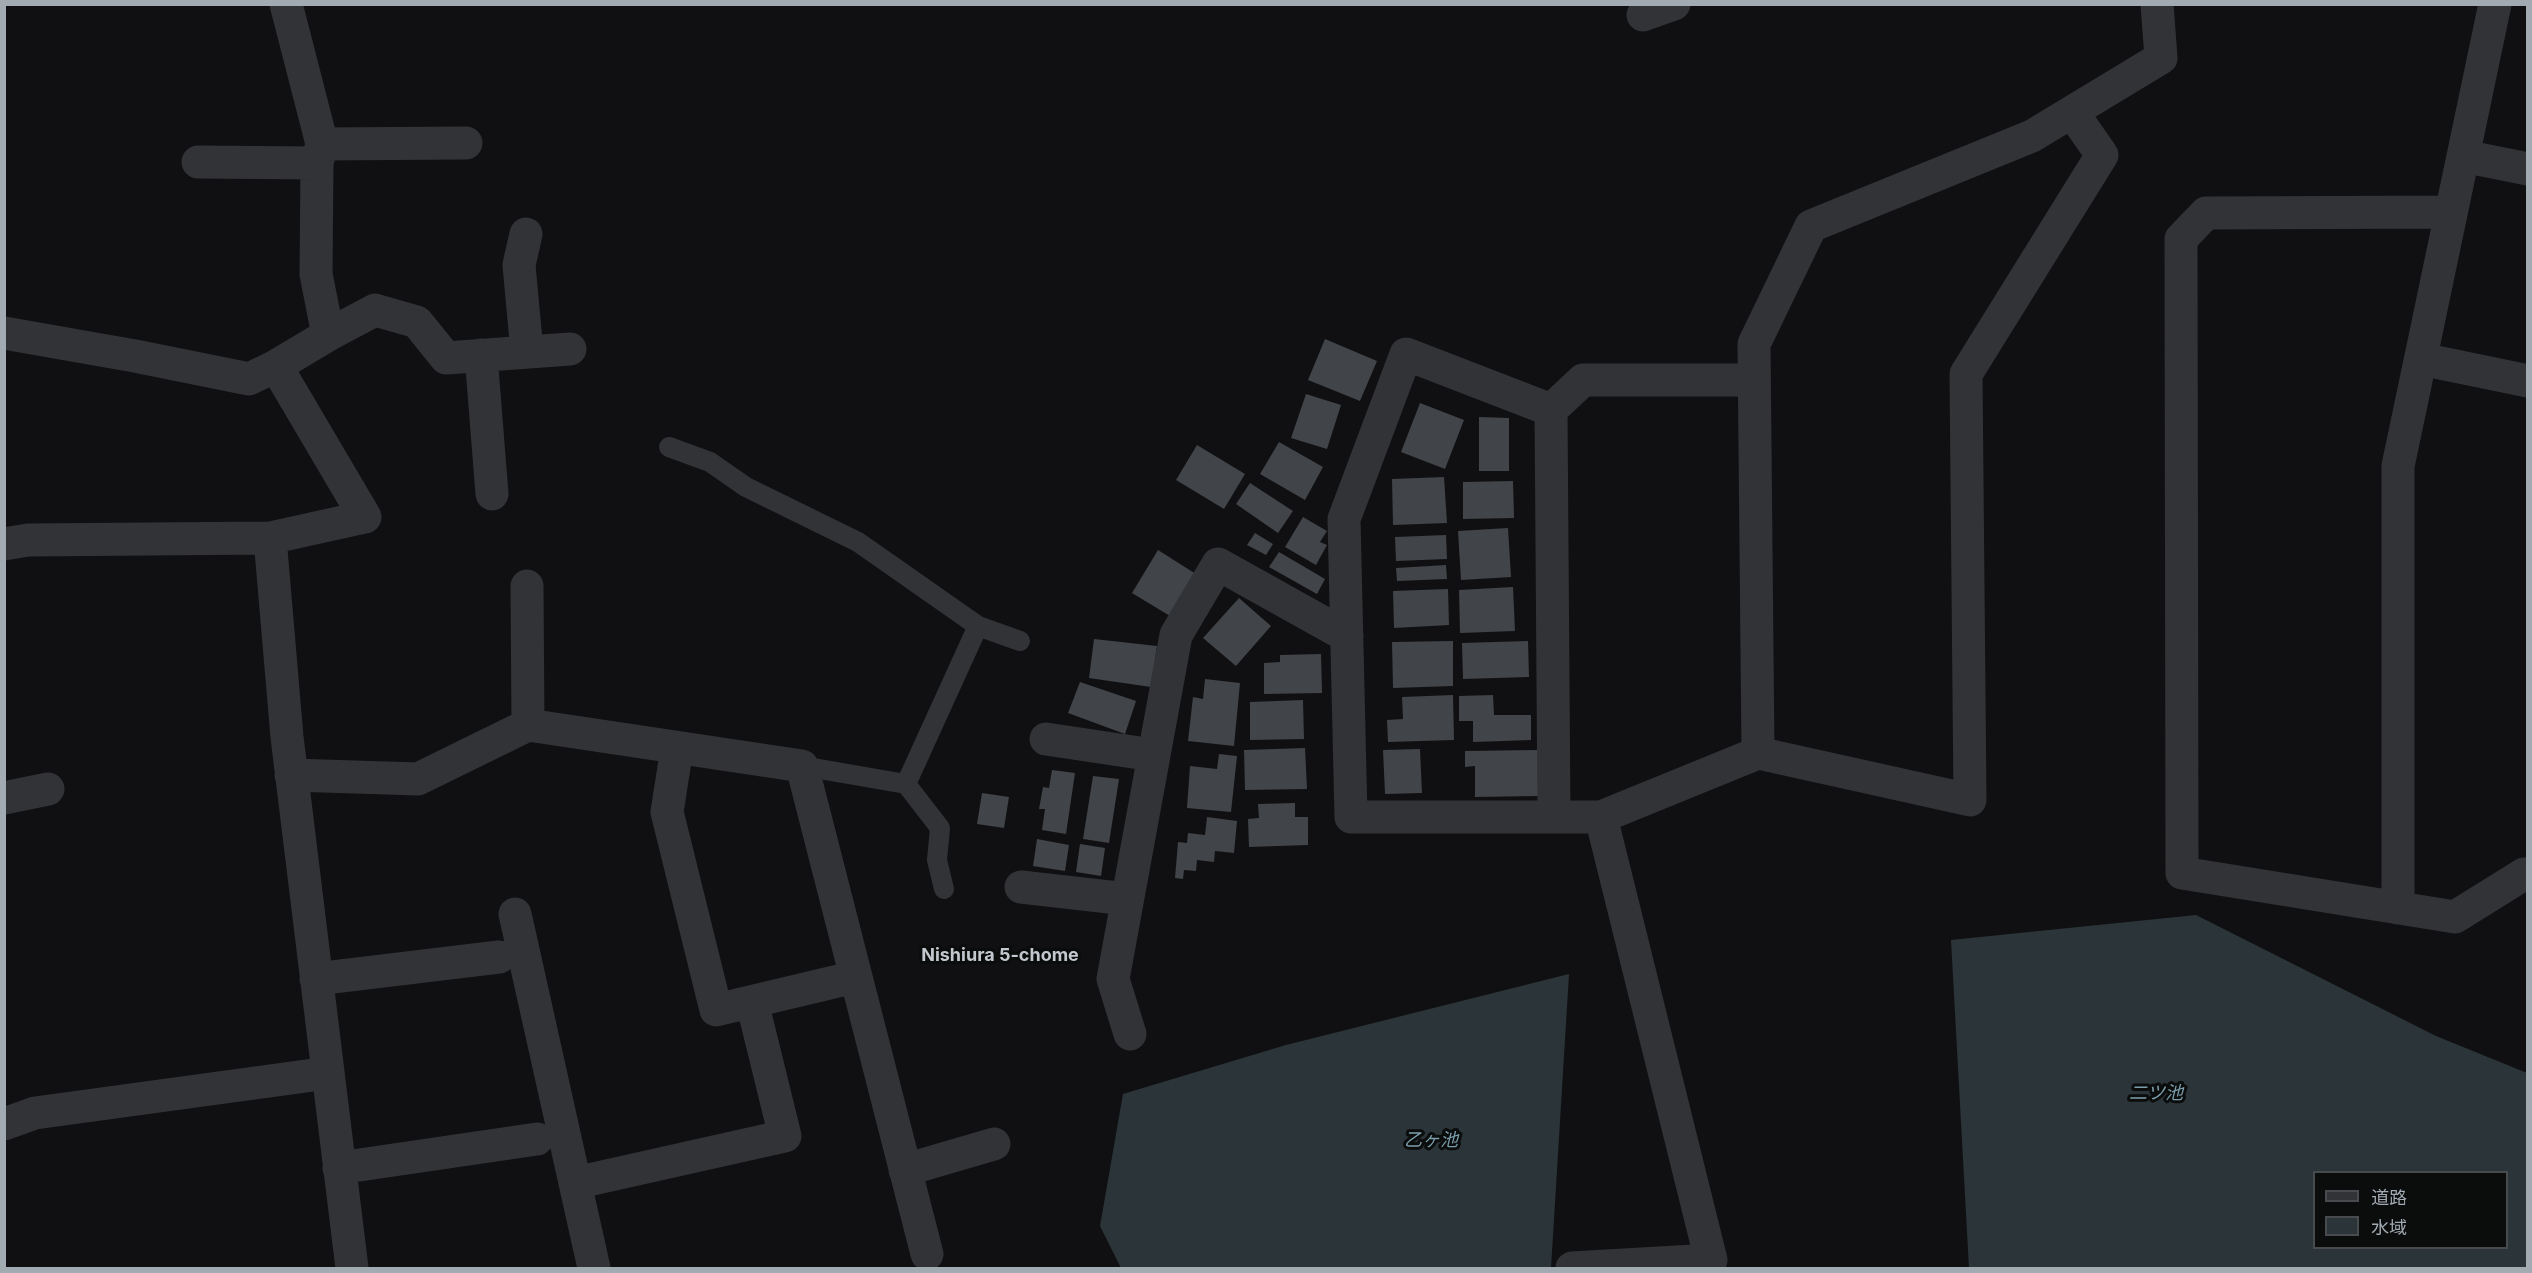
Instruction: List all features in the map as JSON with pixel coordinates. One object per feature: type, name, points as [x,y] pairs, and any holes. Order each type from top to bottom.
[{"type":"street","points":[[286,4],[320,154],[316,274],[328,335]]},
{"type":"street","points":[[1643,15],[1674,4]]},
{"type":"street","points":[[1758,753],[1754,344],[1811,226],[2031,136],[2161,58],[2157,4]]},
{"type":"street","points":[[2398,908],[2398,466],[2494,4]]},
{"type":"street","points":[[1551,410],[1406,354],[1344,519],[1351,817],[1601,817],[1758,753],[1970,800],[1966,375],[2102,155],[2072,112]]},
{"type":"street","points":[[198,162],[466,142]]},
{"type":"street","points":[[2463,156],[2528,169]]},
{"type":"street","points":[[2451,212],[2206,213],[2181,239],[2182,873],[2455,917],[2524,874],[2528,874]]},
{"type":"street","points":[[526,234],[519,266],[527,352]]},
{"type":"street","points":[[4,333],[135,356],[249,380],[375,310],[417,322],[446,357],[570,349]]},
{"type":"street","points":[[481,355],[492,494]]},
{"type":"street","points":[[2421,359],[2528,381]]},
{"type":"street","points":[[4,543],[28,540],[270,538],[365,517],[276,366]]},
{"type":"street","points":[[1554,817],[1551,410],[1583,380],[1754,380]]},
{"type":"street","points":[[270,538],[291,775],[352,1269]]},
{"type":"street","points":[[1130,1034],[1113,979],[1176,635],[1218,564],[1347,636]]},
{"type":"street","points":[[527,586],[528,725]]},
{"type":"street","points":[[291,775],[418,779],[528,725],[802,766],[927,1254]]},
{"type":"street","points":[[1046,739],[1153,754]]},
{"type":"street","points":[[677,748],[667,812],[716,1010],[855,977]]},
{"type":"street","points":[[4,798],[48,789]]},
{"type":"street","points":[[1572,1269],[1711,1260],[1601,817]]},
{"type":"street","points":[[1021,887],[1127,899]]},
{"type":"street","points":[[515,914],[594,1269]]},
{"type":"street","points":[[316,979],[499,957]]},
{"type":"street","points":[[575,1183],[785,1136],[752,1002]]},
{"type":"street","points":[[4,1124],[34,1113],[328,1073]]},
{"type":"street","points":[[339,1168],[537,1139]]},
{"type":"street","points":[[905,1170],[994,1144]]},
{"type":"lane","points":[[669,447],[710,462],[746,487],[858,542],[978,626],[1020,641]]},
{"type":"lane","points":[[906,784],[978,626]]},
{"type":"lane","points":[[802,766],[906,784],[940,828],[937,860],[944,889]]},
{"type":"water","name":"二ツ池","points":[[2196,915],[2436,1036],[2527,1073],[2527,1268],[1969,1268],[1951,940]]},
{"type":"water","name":"乙ヶ池","points":[[1569,974],[1551,1268],[1121,1268],[1100,1226],[1123,1094],[1286,1045]]},
{"type":"building","points":[[1325,339],[1377,361],[1360,401],[1308,380]]},
{"type":"building","points":[[1306,394],[1341,405],[1327,449],[1291,438]]},
{"type":"building","points":[[1420,403],[1464,420],[1445,469],[1401,452]]},
{"type":"building","points":[[1479,417],[1509,418],[1509,471],[1479,471]]},
{"type":"building","points":[[1279,442],[1323,467],[1305,500],[1260,474]]},
{"type":"building","points":[[1197,445],[1245,474],[1224,509],[1176,480]]},
{"type":"building","points":[[1444,477],[1447,523],[1393,525],[1392,479]]},
{"type":"building","points":[[1513,481],[1514,518],[1463,519],[1463,482]]},
{"type":"building","points":[[1250,483],[1293,511],[1278,533],[1236,504]]},
{"type":"building","points":[[1303,517],[1327,531],[1320,542],[1327,545],[1316,565],[1285,547]]},
{"type":"building","points":[[1508,528],[1511,577],[1461,580],[1458,531]]},
{"type":"building","points":[[1255,533],[1273,544],[1266,555],[1247,545]]},
{"type":"building","points":[[1446,535],[1447,559],[1396,561],[1395,537]]},
{"type":"building","points":[[1158,550],[1196,574],[1170,616],[1132,593]]},
{"type":"building","points":[[1279,552],[1325,579],[1317,594],[1269,567]]},
{"type":"building","points":[[1446,565],[1447,579],[1397,581],[1396,568]]},
{"type":"building","points":[[1513,587],[1515,631],[1460,633],[1459,590]]},
{"type":"building","points":[[1448,589],[1449,625],[1394,628],[1393,591]]},
{"type":"building","points":[[1239,598],[1271,626],[1236,666],[1203,638]]},
{"type":"building","points":[[1094,639],[1157,646],[1151,687],[1089,678]]},
{"type":"building","points":[[1453,641],[1453,686],[1393,688],[1392,642]]},
{"type":"building","points":[[1528,641],[1529,677],[1463,679],[1462,643]]},
{"type":"building","points":[[1321,654],[1322,693],[1264,694],[1264,663],[1280,662],[1280,655]]},
{"type":"building","points":[[1205,679],[1240,683],[1234,746],[1188,741],[1193,697],[1203,699]]},
{"type":"building","points":[[1080,682],[1136,701],[1125,734],[1068,713]]},
{"type":"building","points":[[1453,695],[1454,740],[1388,742],[1387,720],[1403,719],[1402,697]]},
{"type":"building","points":[[1493,695],[1494,715],[1531,715],[1531,740],[1473,742],[1473,721],[1459,721],[1459,696]]},
{"type":"building","points":[[1303,700],[1304,739],[1250,740],[1250,702]]},
{"type":"building","points":[[1305,748],[1307,789],[1245,790],[1244,750]]},
{"type":"building","points":[[1420,749],[1422,793],[1385,794],[1383,750]]},
{"type":"building","points":[[1538,750],[1539,796],[1475,797],[1475,766],[1465,767],[1465,751]]},
{"type":"building","points":[[1219,754],[1237,756],[1231,812],[1187,808],[1190,766],[1217,769]]},
{"type":"building","points":[[1052,770],[1075,773],[1066,834],[1042,830],[1045,809],[1039,809],[1043,787],[1049,788]]},
{"type":"building","points":[[1093,776],[1119,779],[1109,843],[1083,839]]},
{"type":"building","points":[[982,793],[1009,797],[1004,828],[977,824]]},
{"type":"building","points":[[1295,803],[1295,817],[1308,817],[1308,845],[1249,847],[1248,819],[1259,818],[1258,804]]},
{"type":"building","points":[[1207,817],[1237,821],[1234,853],[1215,851],[1214,862],[1197,860],[1196,871],[1184,870],[1183,879],[1175,878],[1178,842],[1187,843],[1188,833],[1205,835]]},
{"type":"building","points":[[1037,839],[1069,845],[1065,871],[1033,866]]},
{"type":"building","points":[[1080,844],[1105,848],[1101,876],[1076,872]]},
{"type":"district","name":"Nishiura 5-chome","points":[[1000,956]]}]
